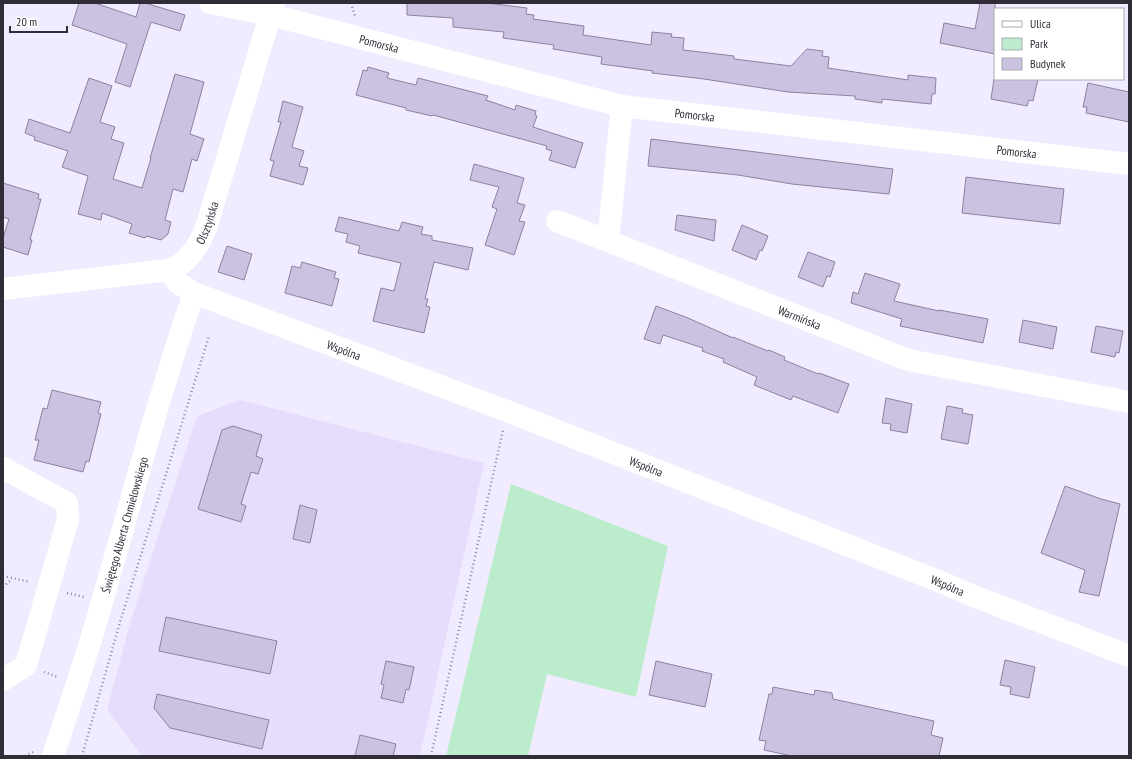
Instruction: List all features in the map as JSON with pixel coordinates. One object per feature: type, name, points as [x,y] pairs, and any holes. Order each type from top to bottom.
[{"type":"street","name":"Pomorska","points":[[210,3],[272,9],[622,106],[1129,164]]},
{"type":"street","name":"Olsztyńska","points":[[3,289],[169,270],[177,267],[196,250],[206,228],[272,9]]},
{"type":"street","points":[[608,241],[622,106]]},
{"type":"street","name":"Warmińska","points":[[557,221],[908,360],[1129,402]]},
{"type":"street","name":"Wspólna","points":[[169,270],[177,282],[194,293],[507,411],[1129,656]]},
{"type":"street","name":"Świętego Alberta Chmielowskiego","points":[[53,756],[100,611],[174,356],[194,293]]},
{"type":"street","points":[[3,468],[67,503],[68,519],[26,665],[3,680]]},
{"type":"path","points":[[351,3],[356,21]]},
{"type":"path","points":[[82,756],[120,622],[209,336]]},
{"type":"path","points":[[431,756],[507,411]]},
{"type":"path","points":[[3,587],[13,578]]},
{"type":"shaded area","points":[[240,400],[484,463],[420,756],[142,756],[107,710],[130,623],[197,416]]},
{"type":"green space","points":[[511,484],[668,546],[636,697],[547,674],[528,756],[446,756]]},
{"type":"building","points":[[79,3],[95,3],[136,17],[140,3],[145,3],[185,15],[180,31],[151,22],[130,87],[115,82],[127,44],[72,25]]},
{"type":"building","points":[[407,3],[487,3],[527,8],[526,14],[534,15],[533,19],[584,26],[583,35],[651,45],[652,32],[672,34],[671,37],[684,38],[683,50],[734,56],[734,59],[791,66],[807,49],[823,51],[822,56],[829,57],[828,68],[908,80],[908,75],[936,78],[935,94],[932,94],[931,104],[882,99],[882,103],[855,99],[855,96],[788,92],[704,79],[652,73],[653,71],[601,64],[602,57],[553,49],[554,45],[503,38],[504,32],[453,27],[453,18],[407,15]]},
{"type":"building","points":[[980,3],[995,3],[994,54],[940,43],[944,23],[975,29]]},
{"type":"building","points":[[368,67],[389,73],[387,78],[416,85],[418,78],[488,96],[486,100],[515,110],[516,105],[536,111],[535,115],[537,116],[533,127],[583,143],[575,168],[549,160],[552,151],[546,149],[547,146],[433,115],[406,110],[406,108],[356,95],[363,70],[367,71]]},
{"type":"building","points":[[175,74],[204,82],[190,134],[204,139],[197,161],[192,159],[183,192],[173,189],[165,220],[171,222],[168,234],[161,240],[146,236],[145,238],[129,233],[132,224],[102,213],[101,220],[78,214],[88,176],[62,167],[68,151],[34,140],[35,137],[25,133],[29,119],[70,133],[89,78],[112,86],[100,122],[115,127],[111,139],[124,143],[113,179],[142,188]]},
{"type":"building","points":[[994,79],[1038,80],[1033,101],[1029,100],[1027,106],[991,99]]},
{"type":"building","points":[[1088,83],[1129,92],[1129,122],[1086,113],[1087,107],[1083,107]]},
{"type":"building","points":[[283,101],[303,107],[292,147],[304,151],[299,166],[308,168],[303,185],[270,176],[274,161],[270,160],[281,122],[278,122]]},
{"type":"building","points":[[651,139],[893,169],[889,194],[792,184],[738,175],[648,166]]},
{"type":"building","points":[[474,164],[524,178],[517,203],[525,205],[519,221],[525,222],[514,255],[485,245],[497,209],[492,207],[499,187],[470,180]]},
{"type":"building","points":[[966,177],[1064,189],[1060,224],[962,213]]},
{"type":"building","points":[[3,183],[39,194],[38,199],[41,199],[30,240],[32,240],[28,255],[3,247],[3,238],[9,219],[3,217]]},
{"type":"building","points":[[677,215],[716,220],[714,241],[675,230]]},
{"type":"building","points":[[339,217],[399,231],[402,222],[423,227],[421,234],[432,236],[432,240],[473,248],[468,270],[434,262],[425,299],[428,299],[426,306],[430,307],[424,333],[373,321],[381,288],[394,291],[401,263],[358,253],[360,246],[346,242],[348,234],[335,231]]},
{"type":"building","points":[[742,225],[768,236],[762,251],[760,250],[756,260],[732,250]]},
{"type":"building","points":[[227,246],[252,254],[244,280],[218,272]]},
{"type":"building","points":[[808,252],[835,262],[830,277],[827,276],[823,287],[798,277]]},
{"type":"building","points":[[302,262],[336,272],[334,278],[339,279],[332,306],[285,293],[292,266],[300,268]]},
{"type":"building","points":[[865,273],[900,284],[894,301],[939,311],[988,319],[983,343],[900,326],[902,319],[851,303],[853,292],[858,294]]},
{"type":"building","points":[[656,306],[733,338],[768,351],[769,350],[785,357],[784,360],[818,374],[819,373],[849,384],[838,413],[793,396],[791,400],[754,385],[757,377],[723,362],[724,359],[702,351],[703,348],[663,335],[660,344],[644,339]]},
{"type":"building","points":[[1023,320],[1057,327],[1053,349],[1019,342]]},
{"type":"building","points":[[1096,326],[1123,331],[1119,353],[1116,352],[1115,357],[1091,352]]},
{"type":"building","points":[[52,390],[101,402],[98,413],[101,414],[89,462],[86,461],[83,472],[34,460],[39,440],[35,440],[43,408],[47,409]]},
{"type":"building","points":[[886,398],[912,404],[907,433],[890,430],[891,424],[882,423]]},
{"type":"building","points":[[947,406],[963,409],[962,413],[973,415],[968,444],[941,439]]},
{"type":"building","points":[[233,426],[262,435],[256,456],[263,459],[258,474],[251,472],[241,504],[246,506],[241,522],[198,509],[222,430]]},
{"type":"building","points":[[1065,486],[1120,504],[1099,596],[1079,592],[1085,570],[1041,553]]},
{"type":"building","points":[[300,505],[317,510],[310,543],[293,539]]},
{"type":"building","points":[[166,617],[277,641],[270,674],[159,651]]},
{"type":"building","points":[[1005,660],[1035,667],[1029,698],[1010,694],[1011,687],[1000,685]]},
{"type":"building","points":[[386,661],[414,667],[409,690],[406,689],[403,703],[381,698],[384,685],[381,684]]},
{"type":"building","points":[[656,661],[712,674],[705,707],[649,695]]},
{"type":"building","points":[[773,687],[814,695],[815,690],[832,693],[833,699],[934,721],[931,735],[943,738],[939,756],[792,756],[764,750],[766,741],[759,740],[769,694],[772,694]]},
{"type":"building","points":[[157,694],[269,720],[262,749],[170,728],[154,708]]},
{"type":"building","points":[[360,735],[396,744],[393,756],[355,756]]}]
